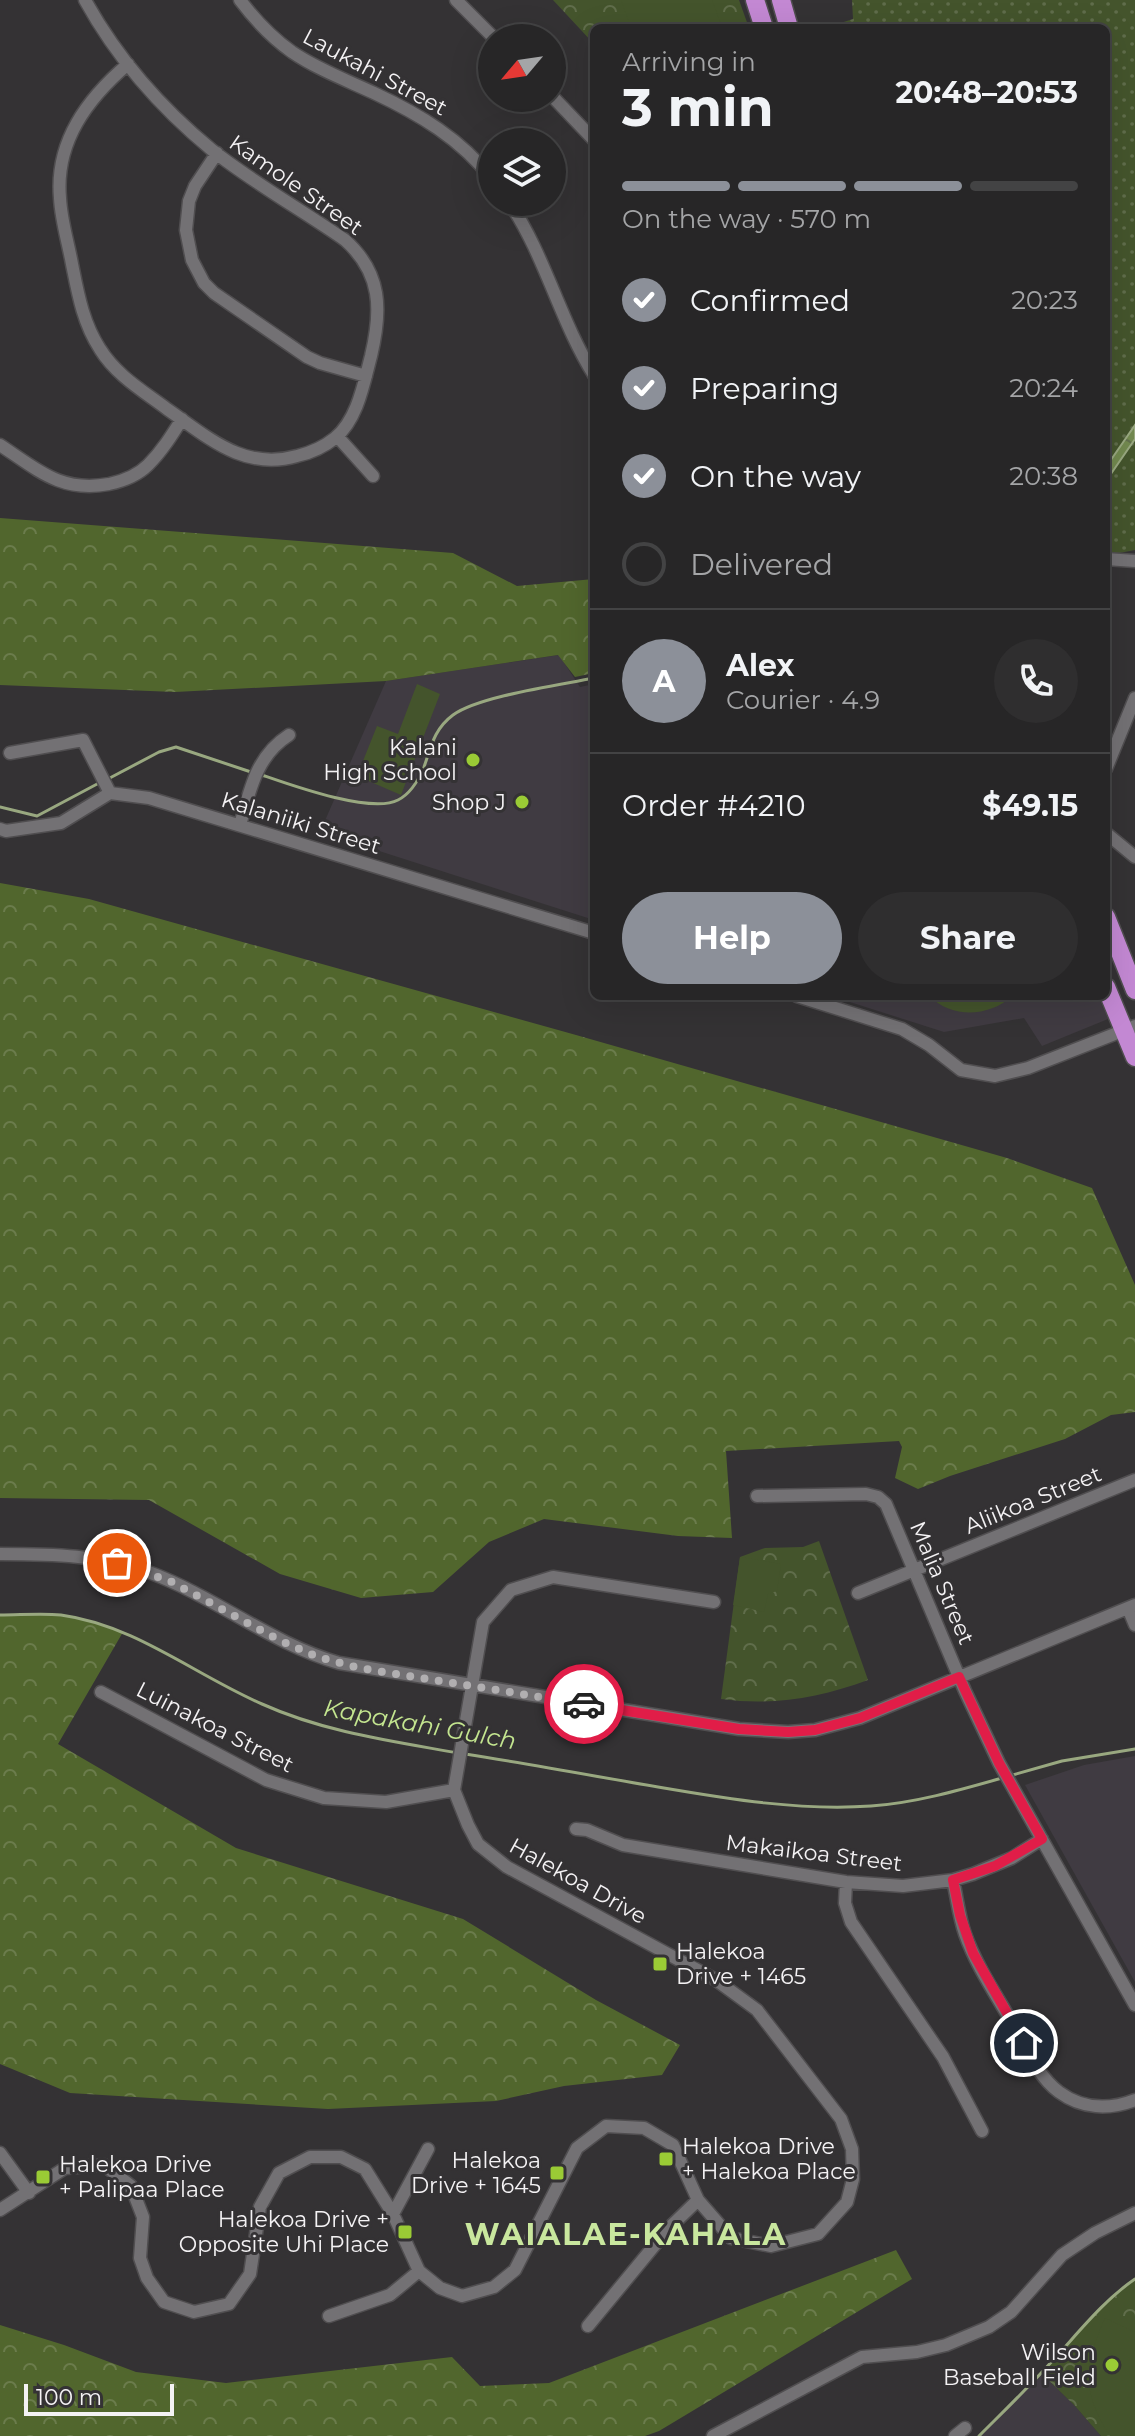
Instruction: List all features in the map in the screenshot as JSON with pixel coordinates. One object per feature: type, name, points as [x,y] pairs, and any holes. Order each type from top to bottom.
[{"type":"highway","points":[[755,0],[763,24]]},
{"type":"highway","points":[[781,0],[788,24]]},
{"type":"highway","points":[[1110,927],[1135,990]]},
{"type":"highway","points":[[1110,994],[1130,1029],[1135,1057]]},
{"type":"street","name":"Kamole Street","points":[[85,0],[128,64],[167,109],[217,153],[345,240],[364,261],[372,277],[378,324],[366,376],[352,415],[337,436]]},
{"type":"street","name":"Laukahi Street","points":[[240,0],[264,29],[292,52],[442,130],[478,163]]},
{"type":"street","points":[[456,0],[480,24]]},
{"type":"street","points":[[128,64],[92,98],[72,131],[62,162],[60,202],[80,304],[97,346],[130,382],[234,453],[254,459],[280,460],[312,450],[337,436],[373,476]]},
{"type":"street","points":[[566,111],[590,136]]},
{"type":"street","points":[[217,153],[192,192],[186,220],[190,254],[204,283],[217,296],[307,357],[366,376]]},
{"type":"street","points":[[517,216],[571,335],[590,368]]},
{"type":"street","points":[[0,445],[42,473],[68,485],[91,487],[121,481],[145,468],[182,419]]},
{"type":"street","points":[[1110,560],[1135,561]]},
{"type":"street","points":[[1110,759],[1135,698]]},
{"type":"street","points":[[240,825],[262,759],[276,743],[289,735]]},
{"type":"street","points":[[0,829],[6,831],[61,823],[110,793],[83,740],[10,753]]},
{"type":"street","name":"Kalaniiki Street","points":[[110,793],[149,798],[590,932]]},
{"type":"street","points":[[1110,836],[1135,857]]},
{"type":"street","points":[[810,1000],[902,1029],[961,1070],[995,1076],[1028,1068],[1130,1029]]},
{"type":"street","name":"Aliikoa Street","points":[[858,1593],[1135,1480]]},
{"type":"street","name":"Malia Street","points":[[757,1496],[866,1494],[878,1497],[889,1508],[959,1677],[999,1763],[1135,2005]]},
{"type":"street","points":[[0,1554],[77,1555],[134,1567],[170,1581],[279,1640],[318,1657],[359,1668],[739,1729],[815,1730],[860,1718],[1131,1606],[1135,1625]]},
{"type":"street","points":[[454,1790],[483,1622],[511,1590],[553,1577],[714,1602]]},
{"type":"street","name":"Luinakoa Street","points":[[101,1692],[266,1780],[324,1798],[386,1802],[454,1790]]},
{"type":"street","name":"Halekoa Drive","points":[[419,2271],[440,2288],[462,2296],[494,2287],[515,2270],[577,2148],[606,2126],[644,2128],[673,2145],[698,2200],[731,2238],[771,2246],[818,2234],[847,2202],[853,2179],[852,2149],[841,2119],[757,2010],[716,1980],[507,1867],[478,1844],[454,1790]]},
{"type":"street","name":"Makaikoa Street","points":[[576,1829],[587,1830],[623,1845],[846,1882],[903,1886],[953,1880],[995,1866],[1042,1839]]},
{"type":"street","points":[[953,1880],[960,1915],[973,1953],[1048,2082],[1072,2101],[1087,2105],[1116,2106],[1135,2100]]},
{"type":"street","points":[[846,1882],[845,1903],[851,1922],[943,2057],[982,2131]]},
{"type":"street","points":[[393,2214],[428,2149]]},
{"type":"street","points":[[0,2153],[29,2193]]},
{"type":"street","points":[[0,2210],[65,2168],[104,2165],[131,2186],[143,2217],[140,2258],[147,2278],[164,2302],[194,2312],[229,2304],[250,2274],[260,2207],[279,2173],[310,2157],[341,2157],[365,2169],[393,2214],[419,2271],[390,2295],[329,2316]]},
{"type":"street","points":[[588,2326],[668,2229],[698,2200]]},
{"type":"street","points":[[713,2436],[862,2357],[917,2352],[946,2345],[989,2327],[1011,2312],[1062,2255],[1095,2233],[1135,2213]]},
{"type":"shaded area","name":"Kalani High School","points":[[559,655],[580,687],[590,685],[590,919],[320,832],[386,681]]},
{"type":"shaded area","points":[[844,1000],[1100,1000],[1108,1019],[1042,1046],[1024,1018],[944,1032]]},
{"type":"shaded area","points":[[1135,1756],[1135,1982],[1025,1785],[1084,1765]]},
{"type":"shaded area","points":[[1041,2373],[1101,2436],[979,2436]]},
{"type":"green space","points":[[553,0],[739,0],[748,24],[590,24],[590,40]]},
{"type":"green space","points":[[621,0],[712,0],[721,24],[630,24]]},
{"type":"green space","points":[[852,0],[1135,0],[1135,550],[1110,552],[1110,24],[837,24],[853,19]]},
{"type":"green space","points":[[0,518],[453,553],[517,586],[590,579],[590,674],[575,677],[558,655],[386,681],[175,692],[0,685]]},
{"type":"green space","points":[[417,684],[440,694],[401,795],[357,776],[377,726],[398,734]]},
{"type":"green space","points":[[0,883],[89,899],[576,1035],[1007,1158],[1092,1188],[1135,1285],[1135,1412],[1111,1415],[1065,1439],[918,1489],[895,1478],[902,1447],[899,1441],[726,1451],[732,1538],[678,1536],[544,1519],[489,1542],[433,1592],[361,1598],[280,1574],[149,1500],[0,1498]]},
{"type":"green space","points":[[934,1000],[1007,1000],[993,1008],[971,1012],[949,1009]]},
{"type":"green space","points":[[819,1541],[868,1680],[832,1692],[796,1699],[759,1702],[721,1699],[740,1557],[765,1548],[803,1547]]},
{"type":"green space","points":[[740,1557],[781,1564],[777,1591],[768,1594],[764,1612],[733,1605]]},
{"type":"green space","points":[[0,1615],[60,1615],[123,1632],[58,1744],[236,1848],[463,1919],[596,2000],[680,2045],[662,2075],[564,2086],[496,2101],[328,2109],[70,2093],[0,2064]]},
{"type":"green space","points":[[896,2250],[912,2279],[659,2431],[645,2436],[0,2436],[0,2325],[136,2372],[226,2383],[452,2357],[480,2386],[549,2383]]},
{"type":"green space","points":[[1135,2279],[1135,2436],[1101,2436],[1041,2373],[1097,2311]]},
{"type":"green space","name":"Wilson Baseball Field","points":[[1105,2318],[1135,2332],[1135,2436],[1110,2436],[1090,2391],[1090,2364]]},
{"type":"water","points":[[1135,425],[1135,439],[1110,475],[1110,461]]},
{"type":"waterway","points":[[262,775],[351,801],[386,803],[398,800],[417,781],[437,732],[453,715],[481,702],[590,679]]},
{"type":"waterway","points":[[106,780],[159,752],[176,747],[251,772]]},
{"type":"waterway","points":[[0,807],[37,816],[99,783]]},
{"type":"waterway","name":"Kapakahi Gulch","points":[[0,1615],[54,1614],[88,1621],[139,1640],[285,1714],[358,1734],[458,1753]]},
{"type":"waterway","name":"Kapakahi Gulch","points":[[1009,1776],[1062,1761],[1135,1749]]},
{"type":"waterway","name":"Kapakahi Gulch","points":[[465,1754],[711,1796],[818,1807],[904,1802],[1002,1778]]},
{"type":"waterway","points":[[979,2436],[1102,2306],[1135,2279]]},
{"type":"way so far","points":[[117,1563],[170,1581],[279,1640],[318,1657],[359,1668],[584,1704]]},
{"type":"place","name":"Kalani High School","points":[[473,760]]},
{"type":"place","name":"Shop J","points":[[522,802]]},
{"type":"place","name":"Halekoa Drive + 1465","points":[[660,1964]]},
{"type":"place","name":"Halekoa Drive + Halekoa Place","points":[[666,2159]]},
{"type":"place","name":"Halekoa Drive + 1645","points":[[557,2173]]},
{"type":"place","name":"Halekoa Drive + Palipaa Place","points":[[43,2177]]},
{"type":"place","name":"Halekoa Drive + Opposite Uhi Place","points":[[405,2232]]},
{"type":"place","name":"Wilson Baseball Field","points":[[1112,2365]]},
{"type":"district","name":"WAIALAE-KAHALA","points":[[626,2234]]},
{"type":"route","points":[[584,1704],[739,1729],[788,1732],[815,1730],[860,1718],[959,1677],[999,1763],[1042,1839],[995,1866],[953,1880],[965,1934],[973,1953],[1024,2043]]}]
